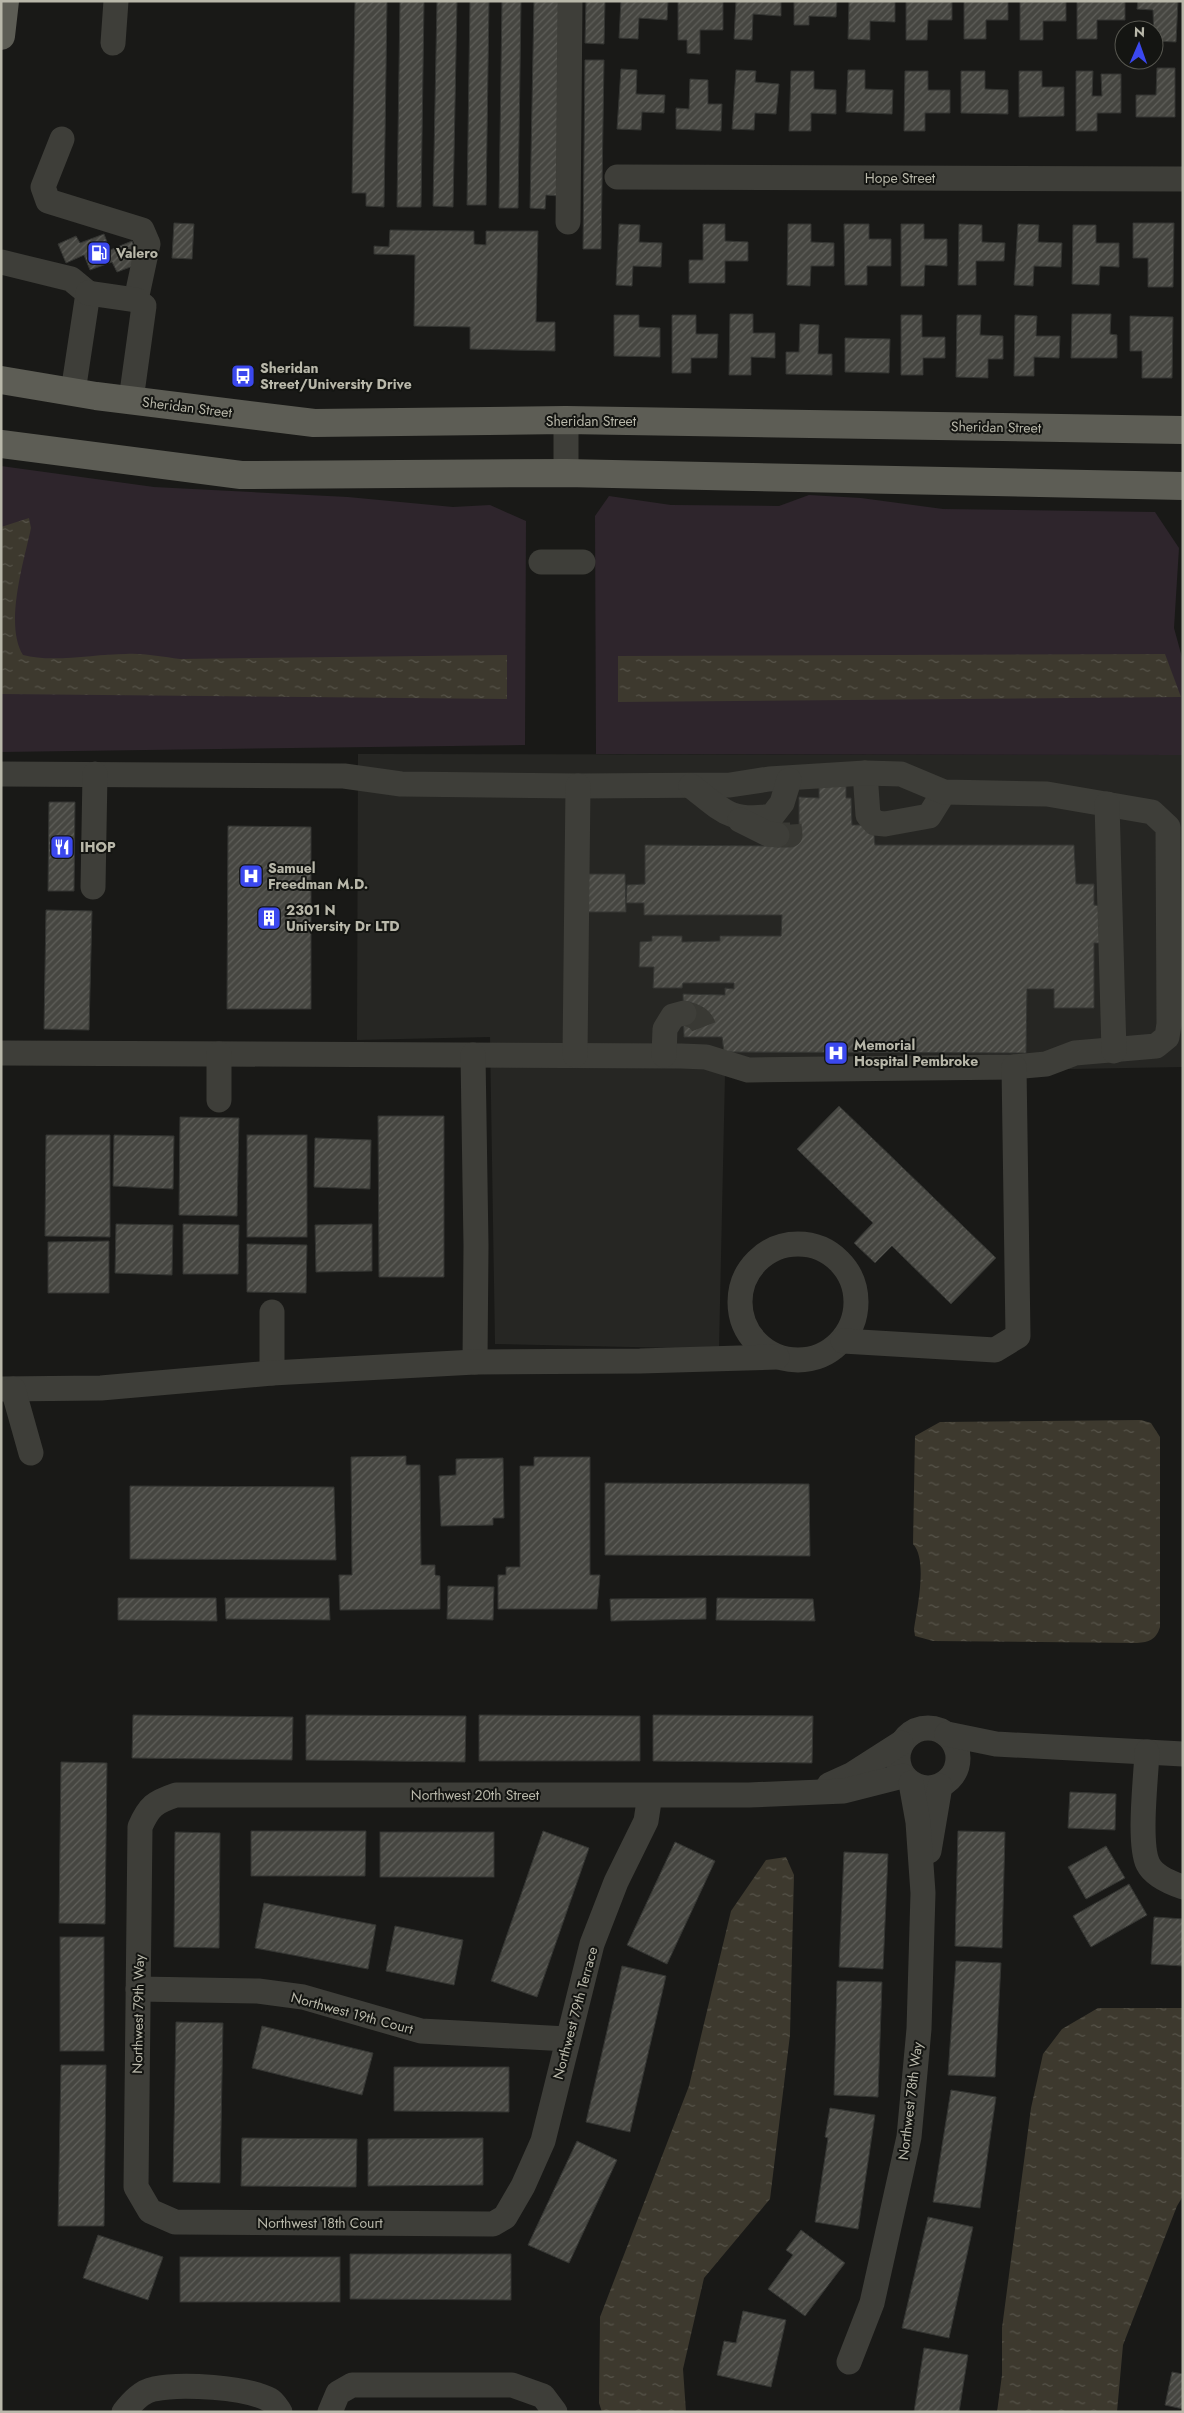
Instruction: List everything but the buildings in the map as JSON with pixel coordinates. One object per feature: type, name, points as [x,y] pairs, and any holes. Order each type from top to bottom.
[{"type":"main road","points":[[1,36],[5,1]]},
{"type":"main road","name":"Sheridan Street","points":[[1,380],[131,400],[314,423],[566,420],[1183,430]]},
{"type":"main road","points":[[1,444],[241,475],[566,473],[1183,486]]},
{"type":"street","points":[[113,43],[116,1]]},
{"type":"street","points":[[568,222],[570,1]]},
{"type":"street","points":[[62,139],[43,187],[48,200],[142,230],[148,244],[136,300]]},
{"type":"street","name":"Hope Street","points":[[617,177],[1183,179]]},
{"type":"street","points":[[1,262],[71,279],[88,293],[136,300],[144,306],[131,400]]},
{"type":"street","points":[[74,392],[88,293]]},
{"type":"street","points":[[566,420],[566,473]]},
{"type":"street","points":[[541,562],[582,562]]},
{"type":"street","points":[[865,773],[868,815],[875,823],[885,824],[929,816],[944,792]]},
{"type":"street","points":[[1,774],[344,776],[401,784],[578,786],[691,786],[865,773],[901,774],[944,792],[1047,794],[1152,812],[1168,827],[1168,1024],[1167,1037],[1156,1046],[1075,1053],[1046,1064],[1014,1067],[748,1070],[706,1047],[664,1056],[1,1053]]},
{"type":"street","points":[[93,886],[96,774]]},
{"type":"street","points":[[735,817],[751,820],[772,816],[782,803],[789,780]]},
{"type":"street","points":[[691,786],[723,811],[768,834],[783,830],[789,780]]},
{"type":"street","points":[[575,1055],[578,786]]},
{"type":"street","points":[[1107,804],[1114,1051]]},
{"type":"street","points":[[664,1056],[665,1028],[673,1016],[684,1013]]},
{"type":"street","points":[[219,1054],[219,1100]]},
{"type":"street","points":[[473,1055],[476,1246],[475,1362]]},
{"type":"street","points":[[843,1341],[995,1350],[1018,1336],[1014,1067]]},
{"type":"street","points":[[798,1243],[817,1246],[834,1256],[847,1270],[855,1287],[857,1306],[853,1324],[843,1341],[828,1353],[810,1360],[790,1360],[778,1357],[759,1346],[749,1335],[742,1321],[739,1305],[741,1289],[746,1274],[755,1262],[779,1246],[798,1243]]},
{"type":"street","points":[[272,1312],[272,1373]]},
{"type":"street","points":[[722,1359],[733,1346],[742,1321]]},
{"type":"street","points":[[31,1453],[7,1389],[101,1388],[272,1373],[475,1362],[778,1357]]},
{"type":"street","points":[[1074,1746],[982,1758],[929,1788],[907,1780],[897,1759],[901,1743],[909,1734],[927,1727],[947,1734],[996,1744],[1074,1746],[1183,1754]]},
{"type":"street","points":[[947,1734],[954,1741],[958,1751],[947,1779]]},
{"type":"street","name":"Northwest 20th Street","points":[[812,1792],[851,1775],[901,1743]]},
{"type":"street","points":[[1147,1752],[1144,1849],[1149,1865],[1167,1881],[1183,1887]]},
{"type":"street","name":"Northwest 78th Way","points":[[923,1893],[947,1779]]},
{"type":"street","name":"Northwest 20th Street","points":[[145,1815],[157,1801],[176,1796],[749,1795],[844,1792],[907,1780]]},
{"type":"street","name":"Northwest 78th Way","points":[[849,2362],[872,2303],[909,2137],[918,2030],[923,1893],[918,1822],[907,1780]]},
{"type":"street","name":"Northwest 79th Terrace","points":[[493,2224],[505,2217],[523,2186],[543,2141],[592,1944],[616,1882],[646,1820],[650,1795]]},
{"type":"street","name":"Northwest 79th Way","points":[[145,1815],[140,1827],[136,2187],[150,2211]]},
{"type":"street","name":"Northwest 19th Court","points":[[138,1989],[258,1991],[303,1997],[421,2031],[567,2039]]},
{"type":"street","name":"Northwest 18th Court","points":[[150,2211],[175,2222],[493,2224]]},
{"type":"street","points":[[330,2412],[338,2393],[352,2385],[512,2385],[544,2396],[555,2412]]},
{"type":"street","points":[[124,2412],[135,2399],[153,2389],[206,2386],[251,2394],[271,2401],[280,2412]]},
{"type":"shaded area","points":[[1,466],[154,487],[348,497],[453,507],[490,505],[526,521],[525,745],[1,752]]},
{"type":"shaded area","points":[[809,495],[861,498],[943,509],[1155,512],[1179,548],[1174,628],[1183,661],[1183,755],[596,754],[595,516],[609,496],[671,505],[779,506]]},
{"type":"shaded area","name":"Memorial Hospital Pembroke","points":[[358,754],[1183,755],[1183,1067],[725,1075],[719,1349],[495,1344],[490,1037],[357,1040]]},
{"type":"water","points":[[29,518],[31,528],[20,575],[15,610],[15,627],[23,655],[60,658],[133,654],[180,659],[507,655],[507,699],[2,694],[1,527]]},
{"type":"water","points":[[1165,654],[1181,697],[618,702],[618,656]]},
{"type":"water","points":[[1141,1420],[1151,1423],[1160,1437],[1160,1627],[1154,1638],[1137,1643],[933,1641],[915,1636],[914,1629],[921,1572],[920,1561],[913,1544],[915,1436],[940,1422]]},
{"type":"water","points":[[786,1857],[794,1875],[790,2035],[770,2199],[704,2278],[683,2369],[686,2412],[602,2412],[599,2403],[600,2317],[689,2086],[731,1911],[766,1860]]},
{"type":"water","points":[[1098,2008],[1183,2008],[1183,2196],[1177,2206],[1123,2345],[1117,2412],[997,2412],[1002,2375],[1002,2328],[1031,2108],[1043,2054],[1062,2029]]},
{"type":"tunnel","points":[[777,835],[790,835],[789,825]]},
{"type":"tunnel","points":[[684,1013],[693,1016],[702,1023],[706,1037]]},
{"type":"place","name":"Valero","points":[[99,253]]},
{"type":"place","name":"Sheridan Street/University Drive","points":[[243,376]]},
{"type":"place","name":"IHOP","points":[[62,847]]},
{"type":"place","name":"Samuel Freedman M.D.","points":[[251,876]]},
{"type":"place","name":"2301 N University Dr LTD","points":[[269,918]]},
{"type":"place","name":"Memorial Hospital Pembroke","points":[[836,1053]]}]
